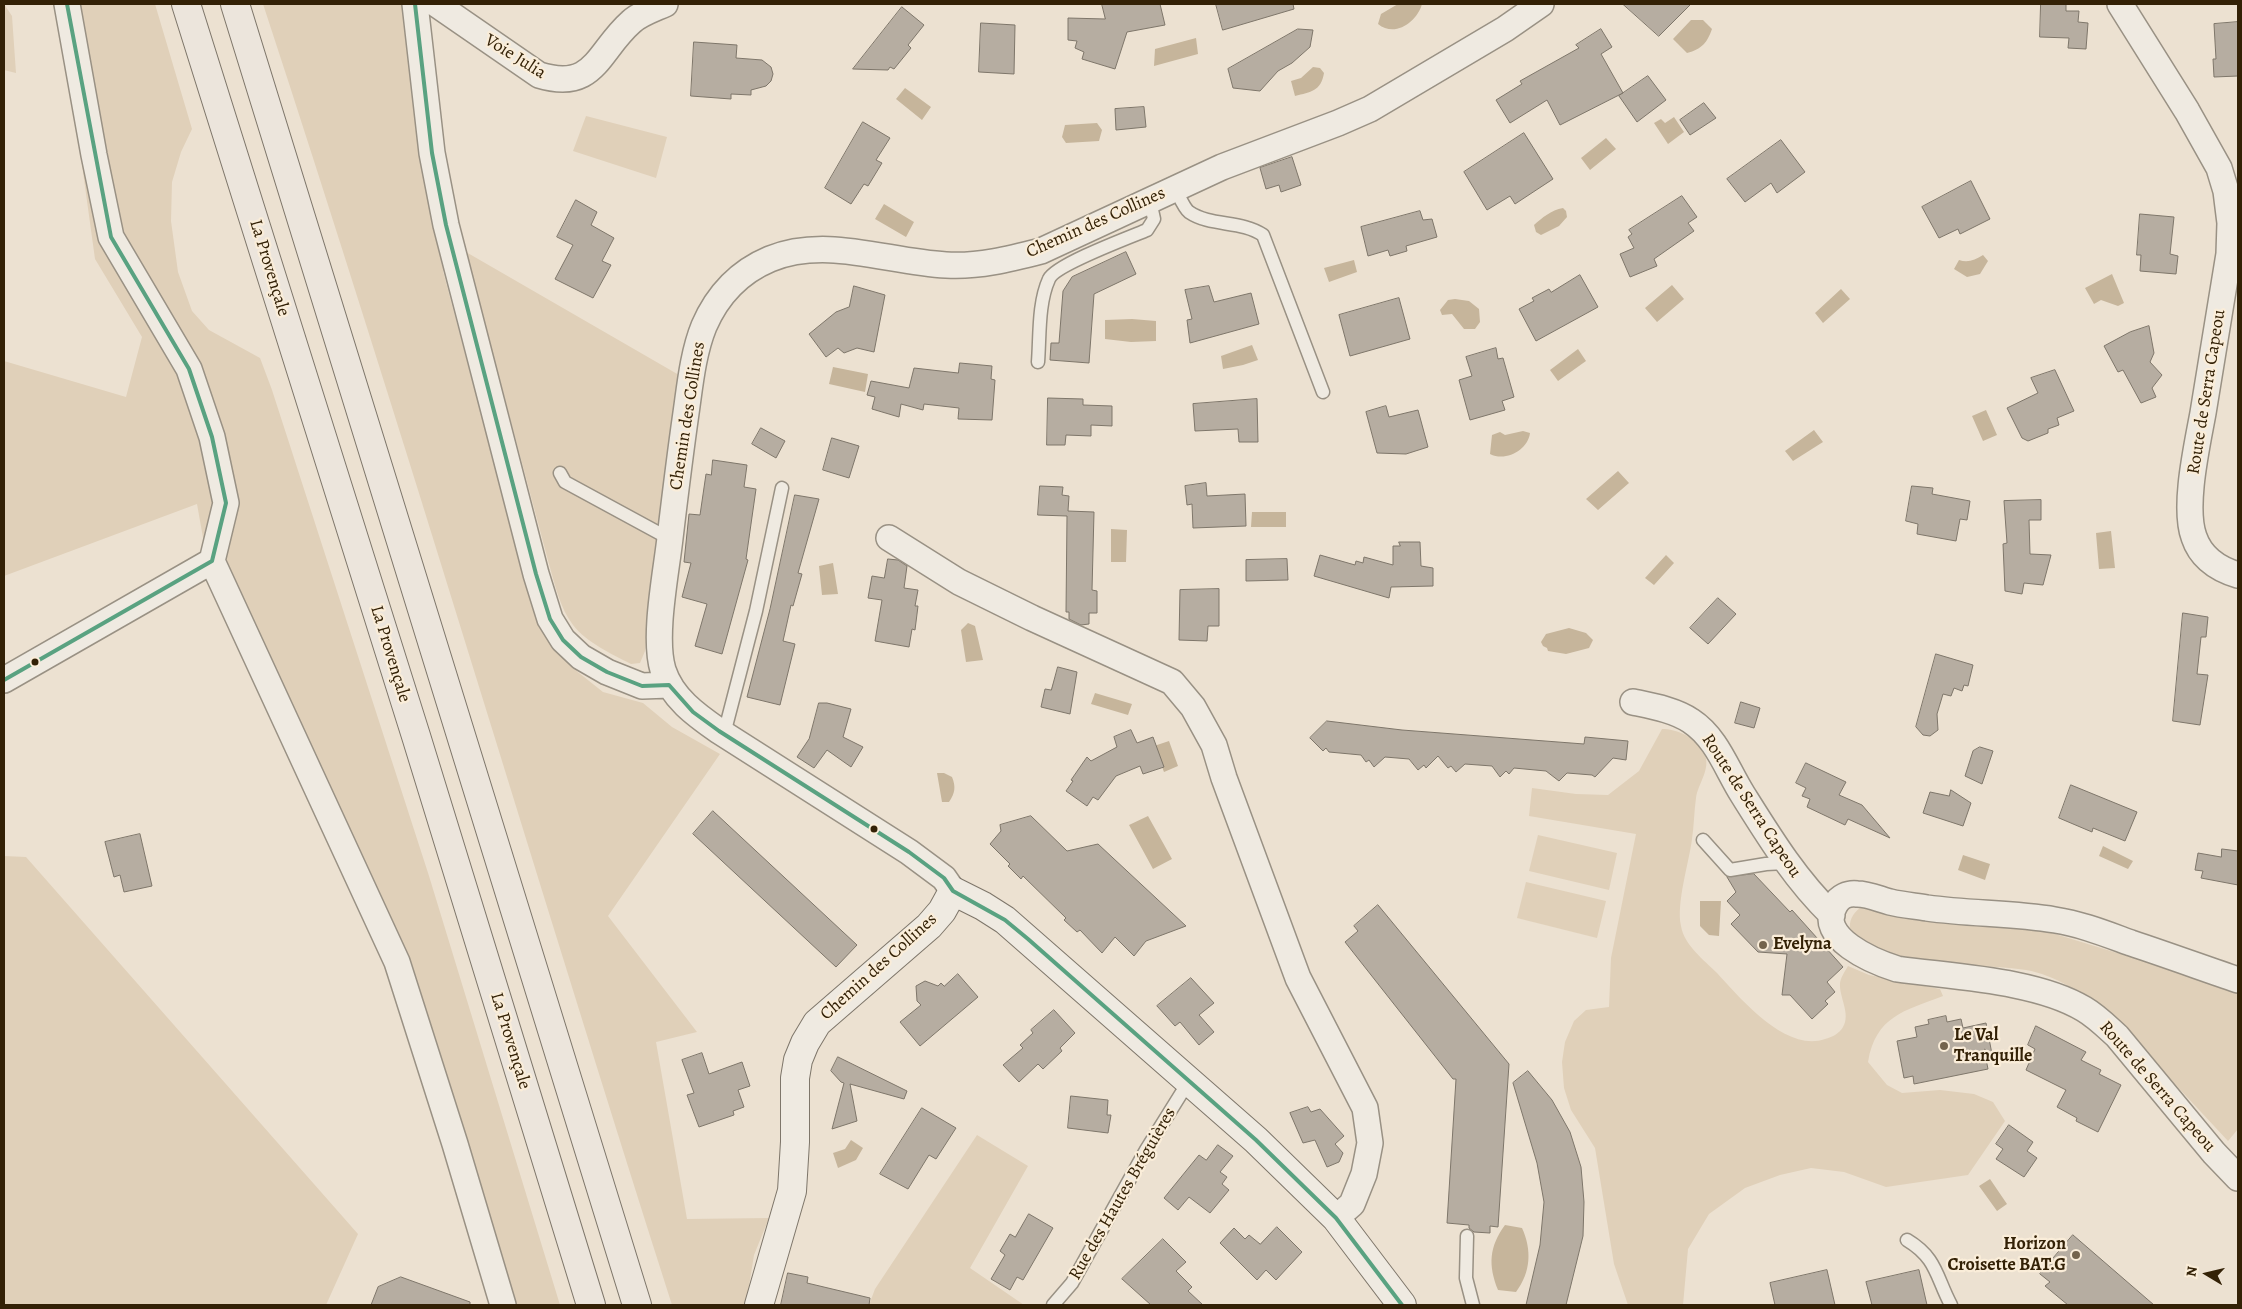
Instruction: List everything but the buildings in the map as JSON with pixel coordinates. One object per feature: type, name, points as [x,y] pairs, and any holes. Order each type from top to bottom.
[{"type":"highway","name":"La Provençale","points":[[186,4],[416,736],[591,1305]]},
{"type":"highway","points":[[235,4],[637,1305]]},
{"type":"street","points":[[67,4],[94,155],[112,236],[189,369],[212,437],[226,503],[212,561],[397,962],[503,1305]]},
{"type":"street","points":[[415,4],[432,153],[446,225],[536,574],[550,619],[564,640],[581,657],[607,672],[642,686],[669,685],[693,712],[724,734],[909,852],[944,878],[952,892],[983,906],[1005,920],[1256,1140],[1336,1218],[1402,1305]]},
{"type":"street","name":"Voie Julia","points":[[436,4],[539,75],[557,81],[571,80],[584,74],[598,62],[631,13],[665,4]]},
{"type":"street","name":"Chemin des Collines","points":[[669,685],[663,668],[659,635],[690,383],[703,328],[714,307],[729,286],[749,270],[770,259],[811,249],[833,249],[947,265],[1010,260],[1041,250],[1222,167],[1370,109],[1497,34],[1541,4]]},
{"type":"street","name":"Route de Serra Capeou","points":[[2120,4],[2187,111],[2219,168],[2226,190],[2230,223],[2229,254],[2198,445],[2190,517],[2198,547],[2208,560],[2223,570],[2238,575]]},
{"type":"street","points":[[889,538],[959,582],[1032,618],[1172,682],[1193,706],[1214,745],[1224,778],[1298,978],[1365,1108],[1370,1143],[1364,1174],[1352,1204],[1336,1218]]},
{"type":"street","points":[[4,680],[212,561]]},
{"type":"street","name":"Route de Serra Capeou","points":[[1633,702],[1659,708],[1690,720],[1711,738],[1741,793],[1786,863],[1808,892],[1832,914],[1831,924],[1837,934],[1860,953],[1878,963],[1897,969],[2022,986],[2051,994],[2082,1008],[2099,1019],[2117,1036],[2214,1153],[2238,1178]]},
{"type":"street","name":"Chemin des Collines","points":[[759,1305],[792,1191],[795,1142],[795,1078],[798,1060],[804,1044],[817,1023],[929,926],[942,911],[952,892]]},
{"type":"street","points":[[1832,914],[1833,907],[1838,900],[1847,895],[1857,894],[1890,902],[1930,908],[2056,920],[2092,929],[2238,980]]},
{"type":"lane","points":[[1175,188],[1188,211],[1208,220],[1253,228],[1263,234],[1323,392]]},
{"type":"lane","points":[[1038,362],[1044,294],[1050,277],[1073,262],[1147,230],[1154,219],[1150,201]]},
{"type":"lane","points":[[560,473],[565,482],[670,540]]},
{"type":"lane","points":[[724,734],[756,611],[782,488]]},
{"type":"lane","points":[[1703,840],[1730,870],[1786,863]]},
{"type":"lane","name":"Rue des Hautes Bréguières","points":[[1053,1305],[1072,1284],[1146,1150],[1188,1081]]},
{"type":"lane","points":[[1467,1236],[1466,1278],[1473,1305]]},
{"type":"lane","points":[[1907,1240],[1922,1249],[1934,1266],[1952,1305]]},
{"type":"shaded area","points":[[4,4],[12,16],[16,73],[4,70]]},
{"type":"shaded area","points":[[55,4],[155,4],[192,129],[181,152],[172,182],[171,221],[178,272],[192,311],[209,330],[260,358],[272,390],[429,876],[560,1305],[509,1305],[369,926],[210,577],[197,504],[4,576],[4,361],[126,397],[142,337],[95,259],[79,143]]},
{"type":"shaded area","points":[[263,4],[427,4],[438,110],[449,184],[466,252],[679,375],[645,651],[640,663],[631,664],[600,648],[585,637],[568,618],[558,596],[549,564],[466,253],[443,271],[518,553],[535,609],[550,640],[574,669],[603,692],[643,703],[672,727],[720,754],[608,916],[697,1032],[656,1042],[687,1219],[769,1218],[754,1255],[746,1305],[672,1305],[316,166]]},
{"type":"shaded area","points":[[1398,4],[1422,4],[1415,17],[1398,29],[1385,28],[1378,24],[1381,14]]},
{"type":"shaded area","points":[[1691,20],[1703,20],[1712,29],[1703,45],[1697,50],[1687,53],[1673,39]]},
{"type":"shaded area","points":[[1196,38],[1198,54],[1154,66],[1155,49]]},
{"type":"shaded area","points":[[1313,67],[1320,68],[1324,73],[1320,84],[1310,92],[1295,96],[1291,81],[1301,78]]},
{"type":"shaded area","points":[[905,88],[931,107],[922,120],[896,99]]},
{"type":"shaded area","points":[[586,116],[667,137],[656,178],[573,151]]},
{"type":"shaded area","points":[[1674,117],[1684,132],[1668,144],[1654,123],[1661,119],[1665,123]]},
{"type":"shaded area","points":[[1097,123],[1102,130],[1099,141],[1066,143],[1062,137],[1065,125]]},
{"type":"shaded area","points":[[1606,138],[1616,149],[1590,170],[1581,158]]},
{"type":"shaded area","points":[[884,204],[914,222],[906,237],[875,219]]},
{"type":"shaded area","points":[[1563,208],[1566,211],[1567,217],[1559,226],[1541,235],[1536,232],[1534,225],[1551,212]]},
{"type":"shaded area","points":[[1983,255],[1988,261],[1980,274],[1967,277],[1954,269],[1959,260],[1971,260]]},
{"type":"shaded area","points":[[1354,260],[1357,272],[1329,282],[1324,268]]},
{"type":"shaded area","points":[[2112,274],[2124,303],[2118,306],[2101,300],[2094,304],[2085,288]]},
{"type":"shaded area","points":[[1672,285],[1684,299],[1657,322],[1645,308]]},
{"type":"shaded area","points":[[1841,289],[1850,299],[1823,323],[1815,313]]},
{"type":"shaded area","points":[[1448,300],[1469,301],[1479,309],[1480,322],[1475,329],[1464,329],[1452,314],[1442,315],[1440,310]]},
{"type":"shaded area","points":[[1132,319],[1156,321],[1156,341],[1131,342],[1105,339],[1105,320]]},
{"type":"shaded area","points":[[1252,345],[1258,360],[1223,369],[1221,356]]},
{"type":"shaded area","points":[[1578,349],[1586,361],[1558,381],[1550,370]]},
{"type":"shaded area","points":[[833,367],[868,374],[865,392],[829,384]]},
{"type":"shaded area","points":[[1986,410],[1997,435],[1983,441],[1972,416]]},
{"type":"shaded area","points":[[1814,430],[1823,442],[1793,461],[1785,451]]},
{"type":"shaded area","points":[[1523,431],[1530,433],[1525,445],[1521,449],[1515,453],[1503,456],[1490,454],[1492,435],[1500,432],[1505,435]]},
{"type":"shaded area","points":[[1618,471],[1629,483],[1598,510],[1586,499]]},
{"type":"shaded area","points":[[1252,512],[1286,512],[1286,527],[1251,527]]},
{"type":"shaded area","points":[[1111,529],[1127,530],[1126,562],[1111,562]]},
{"type":"shaded area","points":[[2111,531],[2115,568],[2099,569],[2096,533]]},
{"type":"shaded area","points":[[1666,555],[1674,563],[1654,585],[1645,578]]},
{"type":"shaded area","points":[[833,563],[838,594],[822,595],[819,566]]},
{"type":"shaded area","points":[[968,623],[975,626],[983,660],[966,662],[961,630]]},
{"type":"shaded area","points":[[1569,628],[1586,633],[1593,640],[1589,648],[1566,654],[1548,651],[1543,646],[1541,642],[1546,634]]},
{"type":"shaded area","points":[[1095,693],[1132,704],[1128,715],[1091,704]]},
{"type":"shaded area","points":[[1662,729],[1673,730],[1691,738],[1700,746],[1706,757],[1706,769],[1697,792],[1692,839],[1680,906],[1683,933],[1695,952],[1765,1021],[1795,1038],[1810,1041],[1830,1037],[1843,1027],[1846,1017],[1840,983],[1848,966],[1869,975],[1940,989],[1943,996],[1904,1011],[1885,1025],[1872,1047],[1868,1062],[1887,1085],[1902,1093],[1940,1090],[1974,1094],[1993,1102],[2005,1121],[1968,1175],[1886,1187],[1844,1172],[1811,1168],[1780,1175],[1745,1188],[1709,1214],[1688,1249],[1683,1305],[1628,1305],[1614,1264],[1595,1148],[1571,1110],[1564,1088],[1562,1062],[1565,1042],[1574,1021],[1586,1010],[1609,1007],[1611,958],[1636,834],[1529,816],[1532,788],[1576,794],[1608,795],[1639,771]]},
{"type":"shaded area","points":[[1169,741],[1178,766],[1164,772],[1154,746]]},
{"type":"shaded area","points":[[937,773],[944,773],[952,777],[954,790],[949,802],[942,802]]},
{"type":"shaded area","points":[[1148,816],[1172,859],[1153,869],[1129,825]]},
{"type":"shaded area","points":[[1538,835],[1617,853],[1609,890],[1529,871]]},
{"type":"shaded area","points":[[2103,846],[2133,861],[2128,869],[2099,856]]},
{"type":"shaded area","points":[[1963,855],[1990,864],[1985,880],[1958,870]]},
{"type":"shaded area","points":[[4,856],[26,857],[358,1234],[326,1305],[4,1305]]},
{"type":"shaded area","points":[[1526,882],[1606,901],[1597,938],[1517,918]]},
{"type":"shaded area","points":[[1700,901],[1721,901],[1719,936],[1709,935],[1700,926]]},
{"type":"shaded area","points":[[1860,908],[1933,921],[2008,925],[2052,933],[2238,990],[2238,1129],[2228,1141],[2105,1009],[2077,991],[2037,972],[2007,968],[1927,963],[1889,956],[1868,946],[1850,930],[1852,918]]},
{"type":"shaded area","points":[[977,1135],[1028,1166],[970,1268],[1024,1305],[869,1305],[875,1289]]},
{"type":"shaded area","points":[[851,1140],[863,1148],[856,1160],[838,1168],[833,1153],[845,1149]]},
{"type":"shaded area","points":[[1990,1179],[2007,1204],[1997,1211],[1979,1186]]},
{"type":"shaded area","points":[[1505,1225],[1522,1228],[1527,1244],[1527,1269],[1525,1277],[1516,1292],[1498,1290],[1493,1272],[1493,1249]]},
{"type":"transit line","points":[[4,680],[212,561],[226,503],[212,437],[189,369],[111,237],[67,4]]},
{"type":"transit line","points":[[415,4],[432,153],[446,225],[536,574],[550,619],[563,640],[581,657],[607,672],[642,686],[669,685]]},
{"type":"transit line","points":[[669,685],[693,712],[719,731],[909,852],[944,878],[953,891],[1005,920],[1028,939],[1256,1140],[1336,1218],[1402,1305]]},
{"type":"place","name":"Evelyna","points":[[1763,945]]},
{"type":"place","name":"Le Val Tranquille","points":[[1944,1046]]},
{"type":"place","name":"Horizon Croisette BAT.G","points":[[2076,1255]]}]
